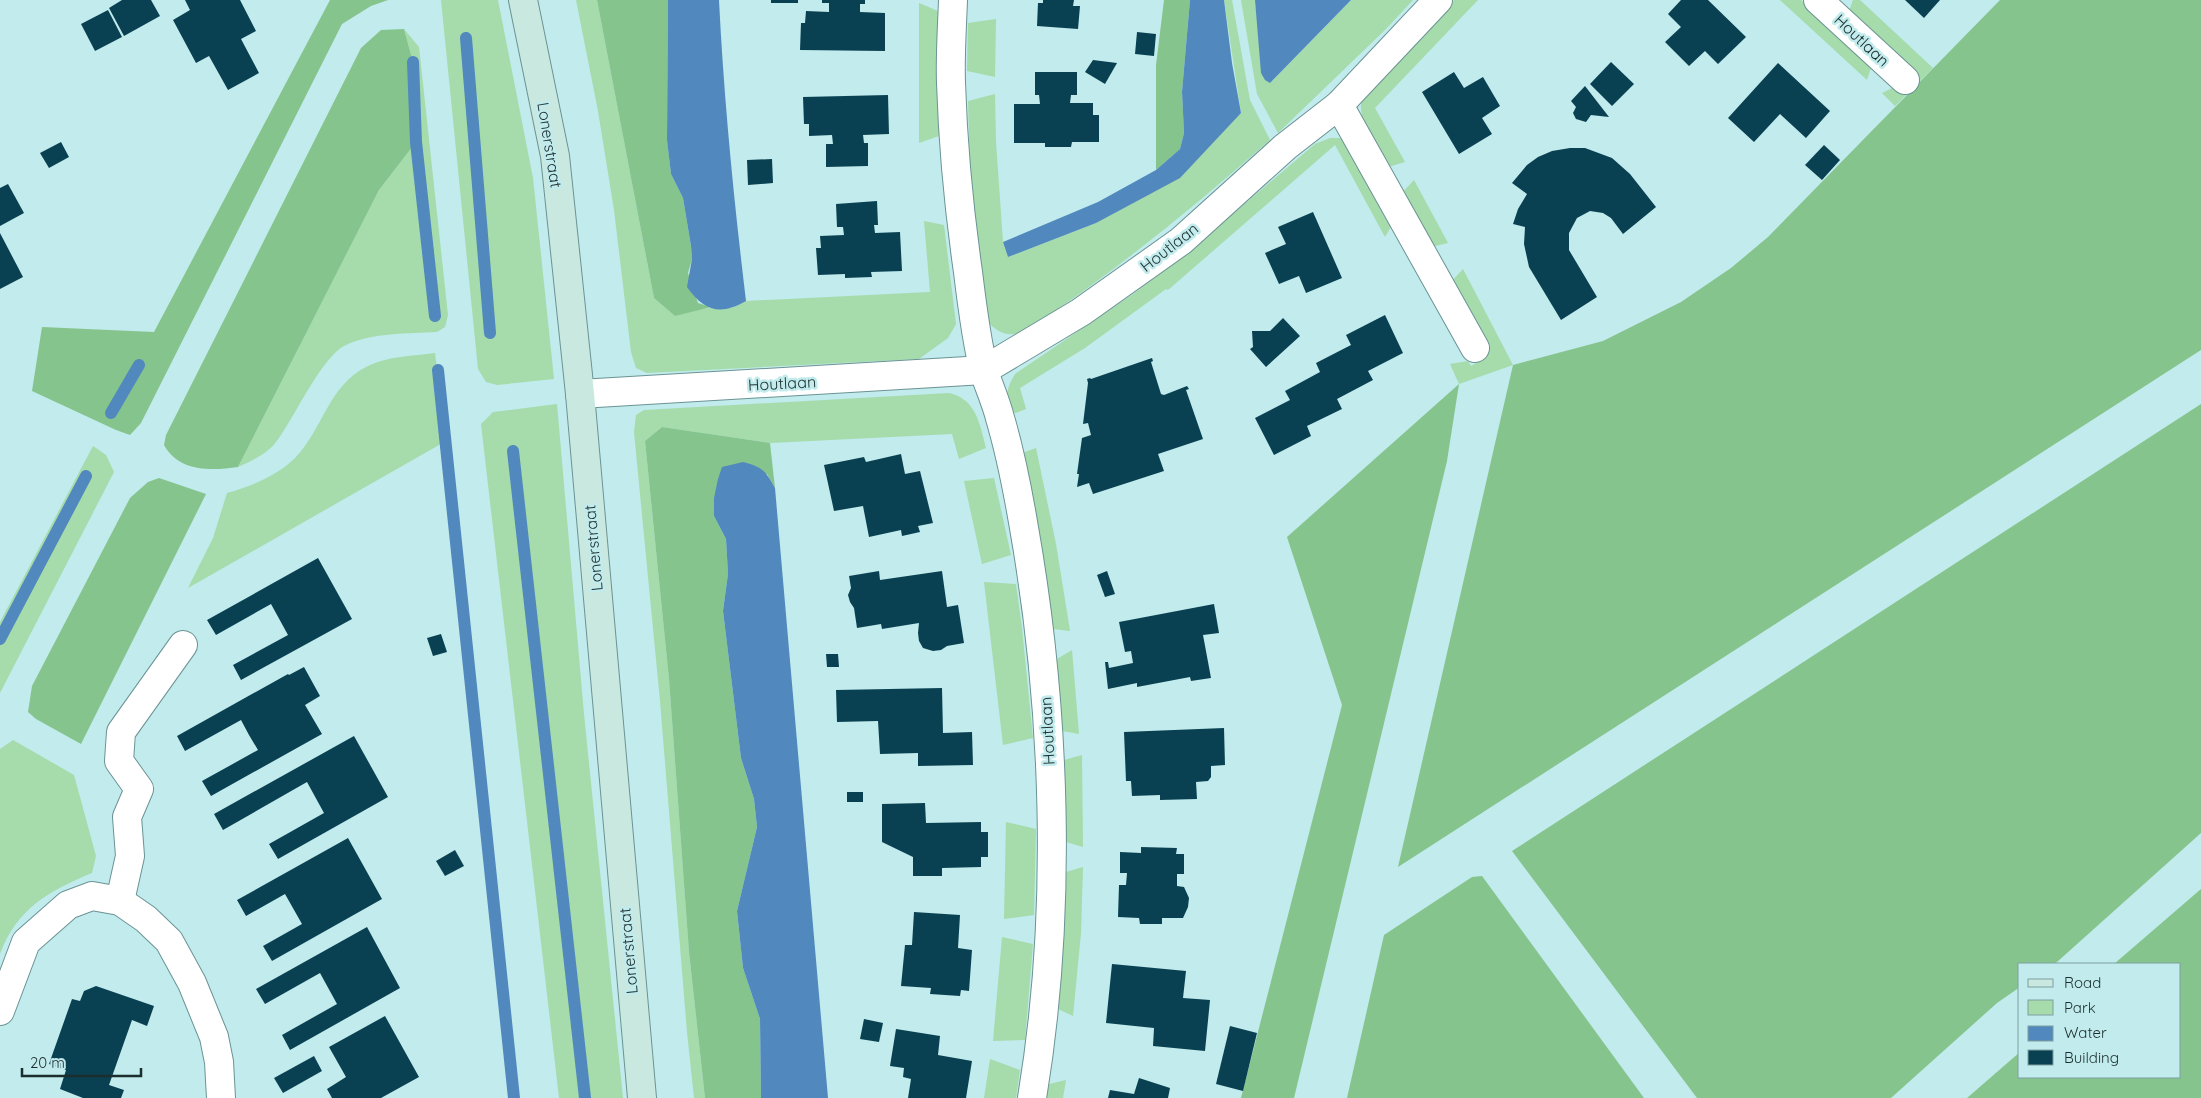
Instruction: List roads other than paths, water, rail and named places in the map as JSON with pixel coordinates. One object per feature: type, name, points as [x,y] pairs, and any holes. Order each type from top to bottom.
[{"type":"street","name":"Lonerstraat","points":[[523,0],[555,156],[580,394],[642,1098]]},
{"type":"street","name":"Houtlaan","points":[[953,0],[951,81],[958,207],[984,370],[1001,419],[1023,521],[1039,628],[1048,734],[1051,834],[1049,948],[1039,1054],[1032,1098]]},
{"type":"street","name":"Houtlaan","points":[[580,394],[984,370],[1082,312],[1181,241],[1284,147],[1339,105],[1438,0]]},
{"type":"street","name":"Houtlaan","points":[[1818,0],[1905,80]]},
{"type":"street","points":[[1339,105],[1475,348]]},
{"type":"street","points":[[120,901],[130,856],[127,817],[139,788],[120,761],[121,732],[183,645]]},
{"type":"street","points":[[0,1011],[26,942],[68,905],[92,896],[120,901],[146,919],[169,942],[192,983],[214,1037],[219,1062],[221,1098]]},
{"type":"water","points":[[668,0],[719,0],[730,151],[746,301],[728,309],[713,309],[706,306],[687,287],[692,259],[691,246],[683,198],[671,174],[667,140]]},
{"type":"water","points":[[1190,0],[1224,0],[1241,113],[1180,178],[1096,223],[1008,257],[1003,242],[1098,202],[1156,170],[1180,149],[1184,133],[1182,92]]},
{"type":"water","points":[[1255,0],[1351,0],[1270,83],[1265,80],[1261,73]]},
{"type":"water","points":[[743,462],[762,470],[775,488],[828,1098],[761,1098],[760,1019],[743,968],[737,911],[757,827],[754,799],[741,758],[723,611],[728,574],[726,539],[714,516],[714,498],[722,467]]},
{"type":"waterway","points":[[466,38],[490,333]]},
{"type":"waterway","points":[[413,62],[416,142],[435,316]]},
{"type":"waterway","points":[[111,413],[139,365]]},
{"type":"waterway","points":[[438,370],[514,1098]]},
{"type":"waterway","points":[[513,451],[585,1098]]},
{"type":"waterway","points":[[0,639],[86,476]]}]
